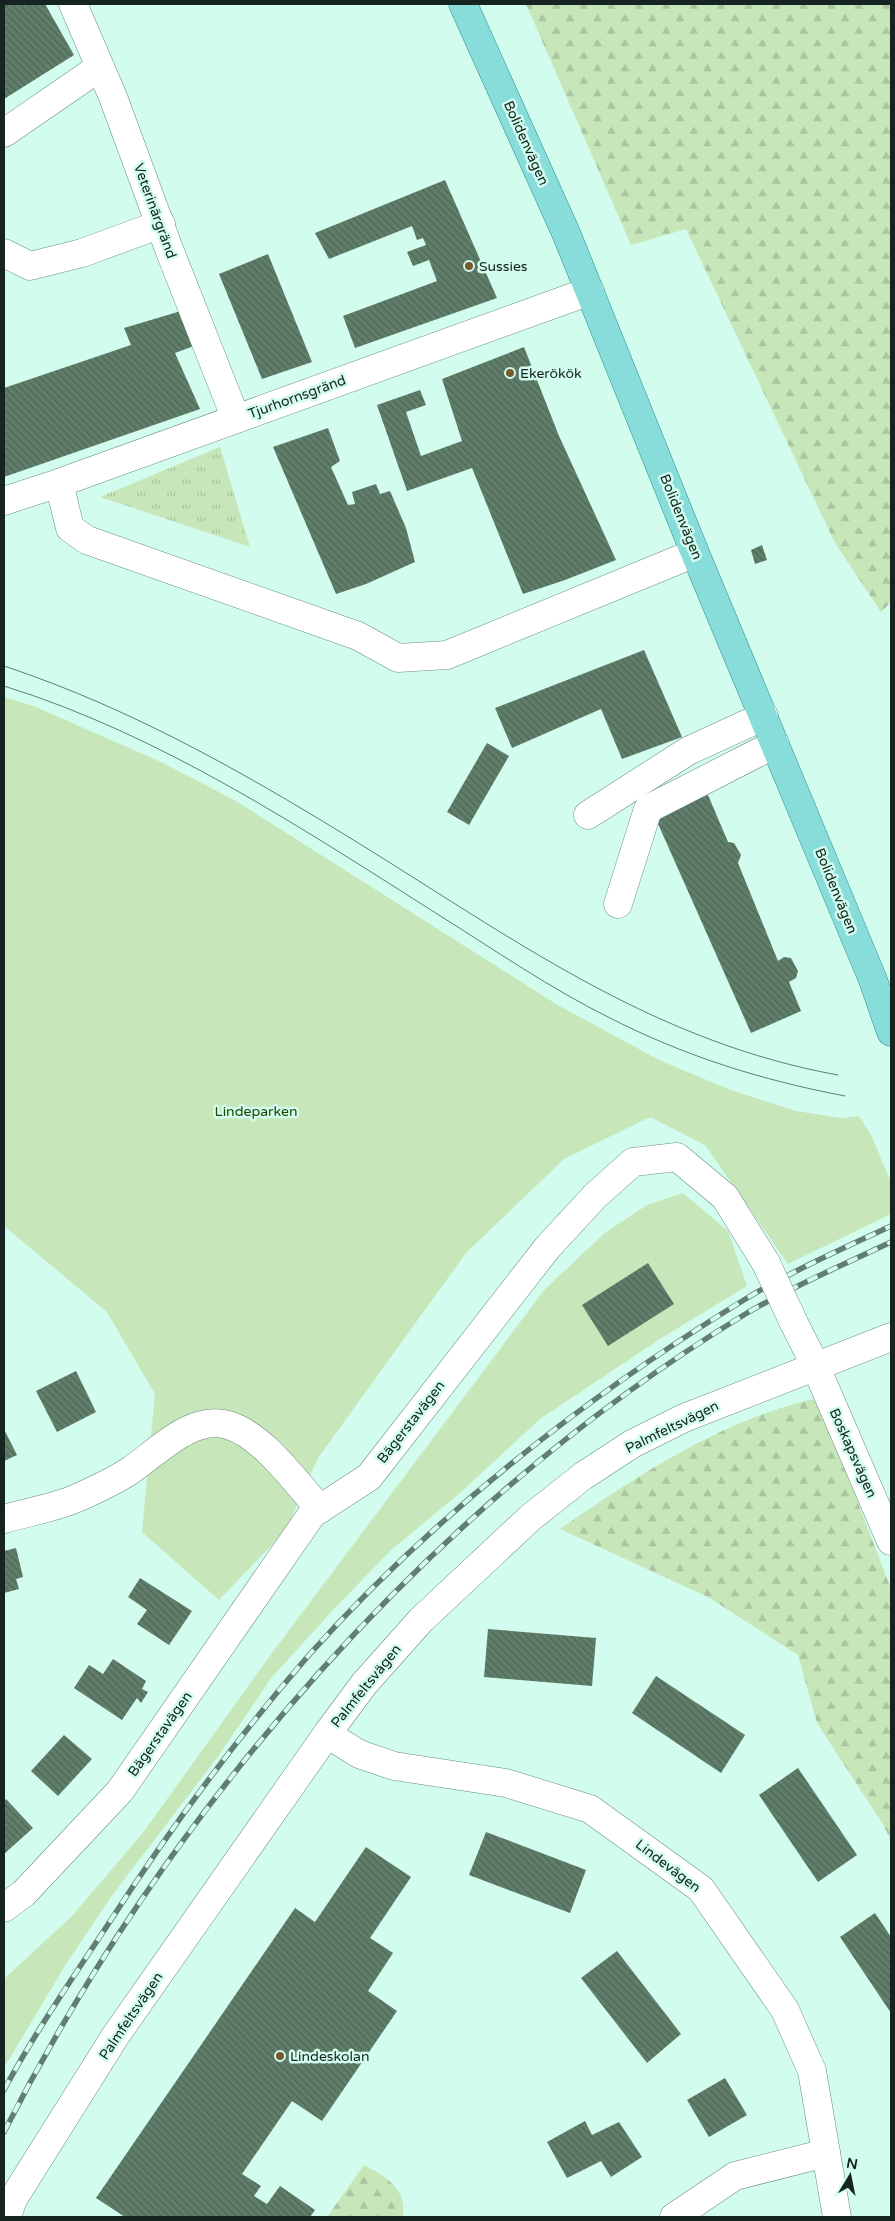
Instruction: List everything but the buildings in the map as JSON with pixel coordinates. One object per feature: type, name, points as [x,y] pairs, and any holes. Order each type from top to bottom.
[{"type":"main road","name":"Bolidenvägen","points":[[464,4],[590,291],[695,553],[873,980],[891,1032]]},
{"type":"street","name":"Veterinärgränd","points":[[73,4],[100,67],[236,419]]},
{"type":"street","points":[[4,133],[100,67]]},
{"type":"street","points":[[4,253],[30,266],[82,253],[160,224]]},
{"type":"street","name":"Tjurhornsgränd","points":[[4,501],[59,483],[590,291]]},
{"type":"street","points":[[59,483],[70,528],[87,540],[358,636],[398,658],[447,656],[695,553]]},
{"type":"street","points":[[588,815],[688,751],[764,716]]},
{"type":"street","points":[[618,904],[648,809],[775,744]]},
{"type":"street","name":"Bägerstavägen","points":[[4,1908],[24,1893],[120,1791],[312,1514],[369,1477],[547,1248],[595,1196],[633,1162],[677,1157],[725,1197],[766,1263],[815,1365]]},
{"type":"street","name":"Palmfeltsvägen","points":[[6,2217],[13,2199],[116,2036],[327,1734],[364,1684],[421,1620],[530,1518],[583,1476],[632,1444],[684,1418],[815,1365],[891,1337]]},
{"type":"street","name":"Boskapsvägen","points":[[815,1365],[891,1541]]},
{"type":"street","points":[[4,1519],[75,1498],[130,1471],[183,1432],[212,1423],[229,1425],[251,1437],[278,1461],[320,1509]]},
{"type":"street","name":"Lindevägen","points":[[327,1734],[359,1754],[394,1766],[506,1783],[590,1809],[701,1890],[785,2010],[812,2071],[837,2217]]},
{"type":"street","points":[[674,2217],[735,2176],[826,2153]]},
{"type":"green space","points":[[526,4],[891,4],[891,602],[881,612],[835,543],[686,229],[631,245]]},
{"type":"green space","points":[[220,447],[250,547],[100,497]]},
{"type":"green space","name":"Lindeparken","points":[[4,697],[36,707],[163,763],[236,801],[556,1004],[659,1060],[728,1089],[796,1111],[842,1118],[859,1116],[871,1135],[891,1182],[891,1214],[788,1264],[705,1145],[650,1117],[564,1159],[466,1253],[318,1458],[286,1530],[219,1600],[142,1532],[155,1394],[107,1312],[4,1226]]},
{"type":"green space","points":[[683,1193],[728,1231],[747,1286],[660,1339],[540,1419],[461,1492],[390,1551],[333,1610],[272,1677],[219,1755],[111,1897],[66,1964],[4,2068],[4,1979],[72,1916],[142,1834],[272,1653],[545,1289],[606,1232],[647,1205]]},
{"type":"green space","points":[[818,1398],[891,1589],[891,1841],[884,1826],[817,1723],[798,1655],[708,1597],[560,1529],[652,1469],[716,1434],[783,1407]]},
{"type":"green space","points":[[364,2165],[387,2179],[398,2191],[402,2198],[403,2217],[327,2217]]},
{"type":"tram line","points":[[4,666],[102,704],[149,725],[195,749],[331,826],[541,956],[653,1016],[712,1040],[773,1060],[838,1075]]},
{"type":"tram line","points":[[4,686],[62,706],[120,730],[175,757],[284,818],[544,982],[586,1006],[637,1031],[665,1044],[724,1065],[814,1090],[845,1096]]},
{"type":"railway","points":[[4,2090],[66,1988],[152,1858],[202,1788],[309,1655],[405,1556],[511,1464],[623,1379],[739,1303],[814,1262],[891,1226]]},
{"type":"railway","points":[[4,2132],[71,2011],[146,1893],[229,1780],[320,1672],[417,1570],[521,1476],[631,1390],[764,1303],[891,1242]]},
{"type":"place","name":"Sussies","points":[[469,266]]},
{"type":"place","name":"Ekerökök","points":[[510,373]]},
{"type":"place","name":"Lindeskolan","points":[[280,2056]]}]
